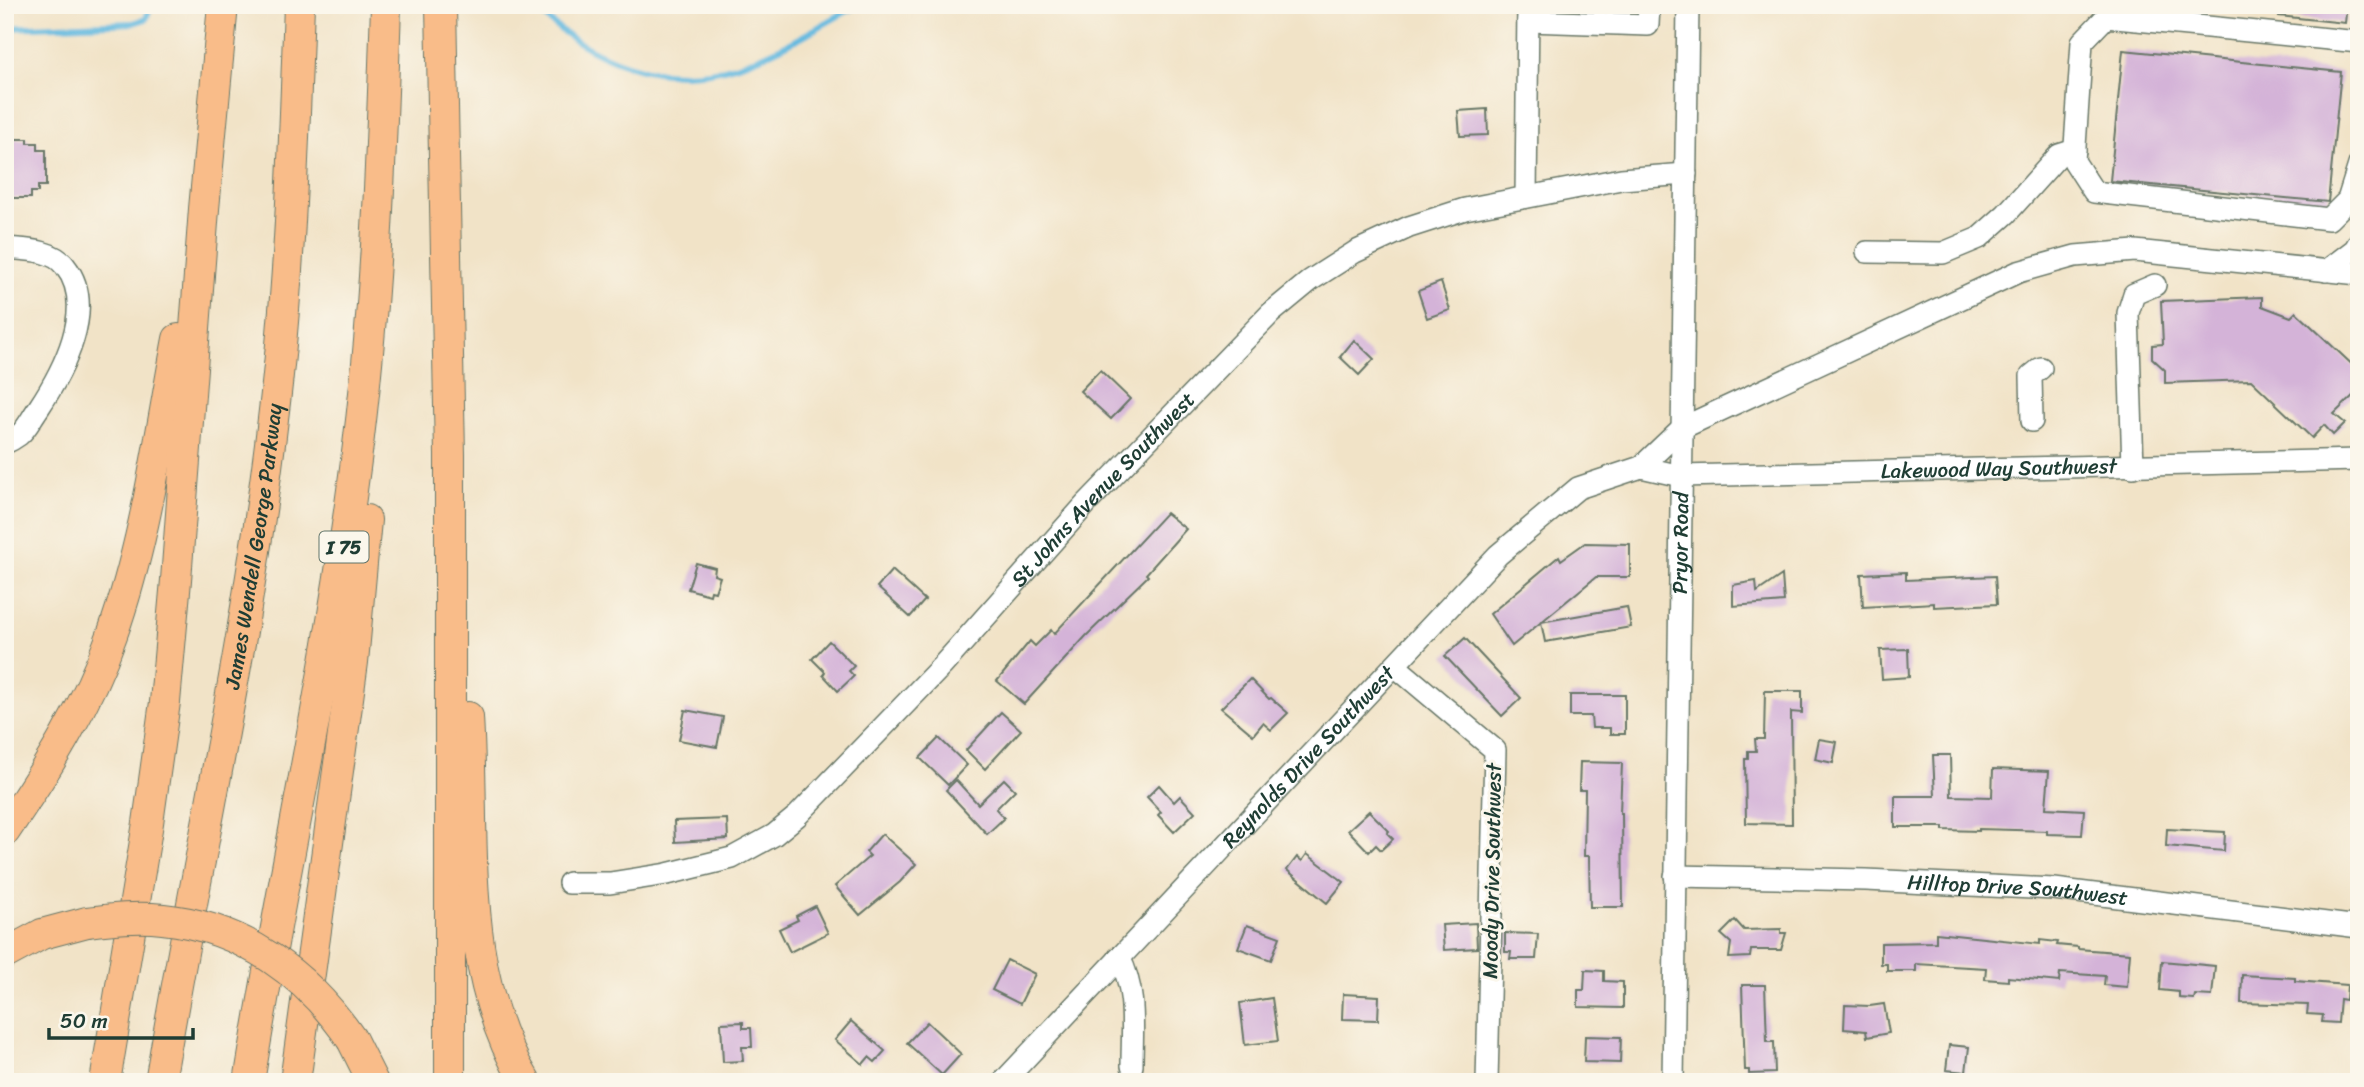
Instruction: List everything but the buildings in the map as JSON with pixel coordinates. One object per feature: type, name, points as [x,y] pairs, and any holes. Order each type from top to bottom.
[{"type":"highway","points":[[105,1082],[148,823],[164,702],[223,5]]},
{"type":"highway","name":"James Wendell George Parkway","points":[[160,1082],[253,566],[273,419],[289,262],[299,5]]},
{"type":"highway","name":"I 75","points":[[249,1082],[319,703],[346,535],[364,393],[376,243],[386,5]]},
{"type":"highway","points":[[441,5],[450,455],[450,1082]]},
{"type":"highway","points":[[5,831],[69,729],[112,636],[135,559],[204,209]]},
{"type":"highway","points":[[295,1082],[356,635],[364,552],[376,243]]},
{"type":"highway","points":[[450,455],[470,750],[478,942],[494,1014],[509,1051],[526,1082]]},
{"type":"highway","points":[[5,954],[42,934],[87,922],[131,918],[195,924],[252,946],[277,960],[300,978],[330,1009],[352,1040],[373,1082]]},
{"type":"street","points":[[1526,197],[1528,13],[1648,24],[1649,5]]},
{"type":"street","name":"Pryor Road","points":[[1673,1082],[1688,5]]},
{"type":"street","points":[[2359,42],[2106,17],[2082,42],[2074,161],[2094,192],[2329,219],[2348,200],[2359,165]]},
{"type":"street","points":[[1867,252],[1943,253],[1979,238],[2006,214],[2059,155],[2075,150]]},
{"type":"street","name":"St Johns Avenue Southwest","points":[[569,883],[610,883],[667,874],[732,858],[774,835],[797,816],[942,666],[1086,504],[1271,313],[1311,280],[1355,252],[1409,227],[1465,209],[1621,178],[1686,174]]},
{"type":"street","points":[[2326,271],[2355,249],[2359,242]]},
{"type":"street","points":[[5,248],[51,255],[64,264],[75,284],[78,303],[72,343],[56,383],[21,434],[5,443]]},
{"type":"street","points":[[1641,467],[1682,428],[2018,272],[2075,256],[2135,251],[2359,274]]},
{"type":"street","points":[[2133,467],[2128,313],[2134,294],[2155,285]]},
{"type":"street","points":[[2032,421],[2031,376],[2041,368]]},
{"type":"street","name":"Lakewood Way Southwest","points":[[1641,467],[1681,476],[2359,460]]},
{"type":"street","name":"Reynolds Drive Southwest","points":[[1003,1082],[1498,555],[1578,488],[1641,467]]},
{"type":"street","name":"Moody Drive Southwest","points":[[1395,666],[1495,750],[1487,1082]]},
{"type":"street","name":"Hilltop Drive Southwest","points":[[1675,876],[1866,880],[2054,889],[2359,927]]},
{"type":"street","points":[[1119,957],[1128,974],[1132,993],[1132,1066]]},
{"type":"waterway","points":[[5,28],[133,23],[146,19],[151,5]]},
{"type":"waterway","points":[[533,5],[577,41],[601,55],[654,72],[682,74],[710,72],[754,60],[858,5]]}]
